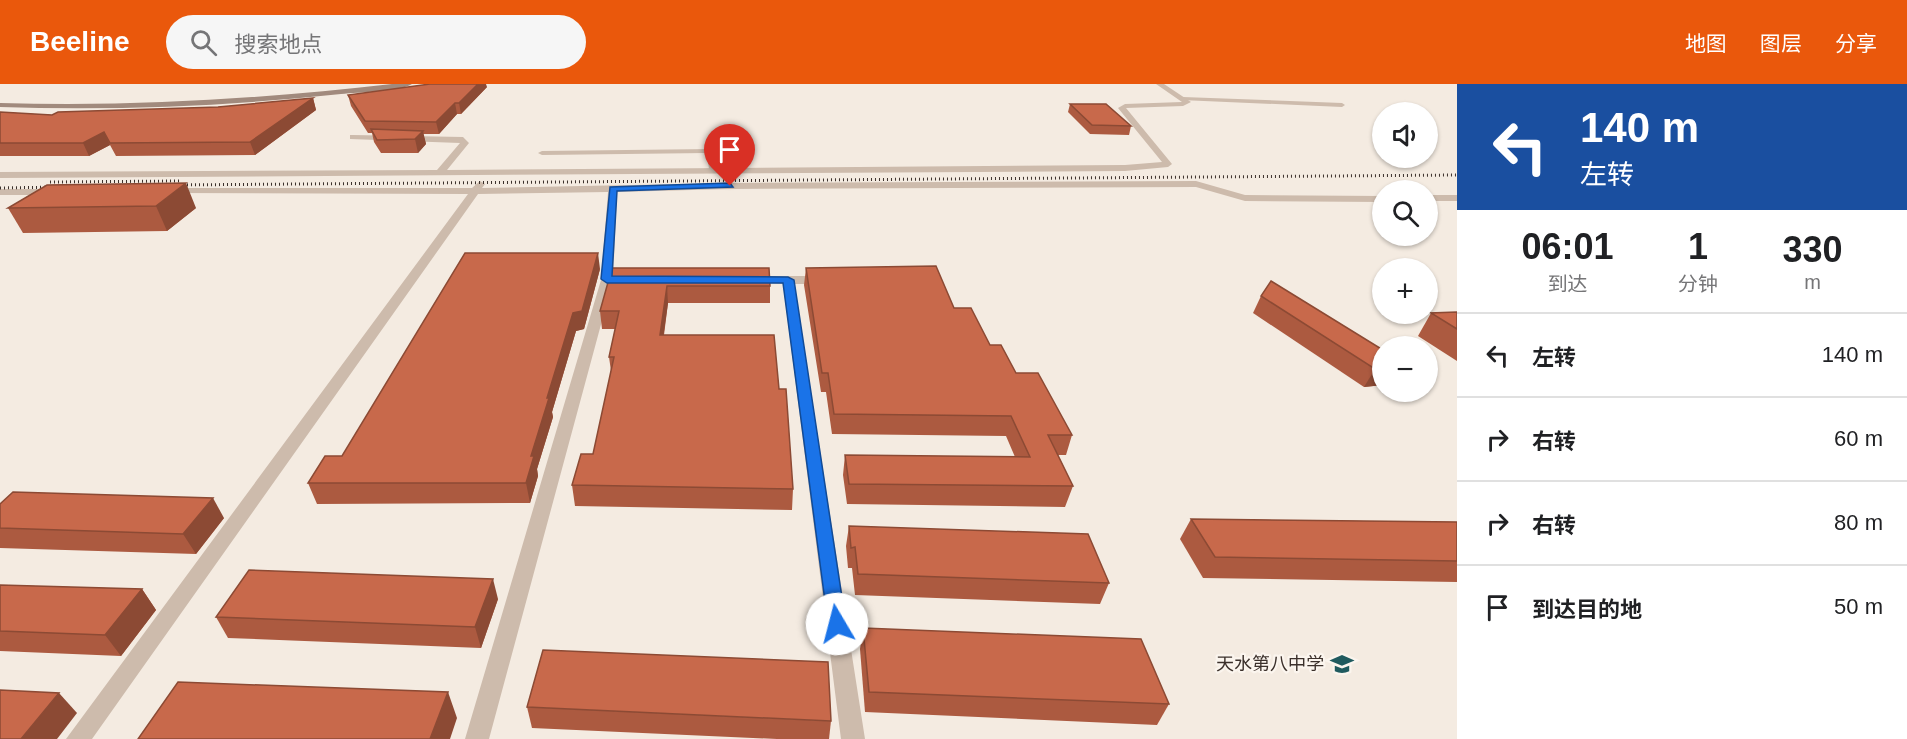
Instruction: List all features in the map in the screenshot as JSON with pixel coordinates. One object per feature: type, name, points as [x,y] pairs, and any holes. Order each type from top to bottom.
[{"type":"main road","points":[[0,105],[68,108],[176,105],[282,98],[409,84]]},
{"type":"street","points":[[0,175],[1125,168],[1168,164],[1122,108],[1187,102],[1159,84]]},
{"type":"street","points":[[353,137],[460,139],[465,143],[440,172]]},
{"type":"street","points":[[78,739],[488,172]]},
{"type":"street","points":[[154,190],[477,189],[547,191],[613,188],[1197,184],[1245,198],[1372,199]]},
{"type":"street","points":[[477,739],[612,280],[613,188]]},
{"type":"street","points":[[0,192],[71,191]]},
{"type":"street","points":[[1438,198],[1457,198]]},
{"type":"street","points":[[743,280],[834,280]]},
{"type":"street","points":[[788,280],[854,739]]},
{"type":"lane","points":[[1183,99],[1342,105]]},
{"type":"lane","points":[[542,153],[711,151],[713,169]]},
{"type":"building","points":[[430,84],[478,84],[436,122],[365,121],[348,95]]},
{"type":"building","points":[[313,98],[250,142],[110,143],[104,132],[83,143],[0,143],[0,112],[52,115],[58,112],[218,107]]},
{"type":"building","points":[[1070,104],[1106,104],[1131,126],[1092,125]]},
{"type":"building","points":[[371,129],[423,131],[415,139],[377,140]]},
{"type":"building","points":[[186,183],[156,206],[8,208],[47,185]]},
{"type":"building","points":[[465,253],[598,253],[582,311],[573,313],[547,398],[549,398],[531,456],[534,456],[526,483],[308,483],[325,456],[342,456]]},
{"type":"building","points":[[936,266],[954,308],[971,308],[990,345],[1001,345],[1016,373],[1038,373],[1072,435],[1048,435],[1073,486],[849,484],[845,455],[1030,457],[1011,416],[834,414],[828,373],[822,373],[806,268]]},
{"type":"building","points":[[612,268],[769,268],[770,286],[667,286],[660,335],[774,335],[779,389],[786,389],[793,489],[572,485],[581,454],[593,454],[614,357],[609,357],[619,311],[600,311]]},
{"type":"building","points":[[1271,281],[1372,343],[1372,367],[1261,296]]},
{"type":"building","points":[[1457,312],[1457,329],[1438,317],[1438,313]]},
{"type":"building","points":[[13,492],[213,498],[183,534],[0,528],[0,504]]},
{"type":"building","points":[[1191,519],[1457,522],[1457,561],[1215,557]]},
{"type":"building","points":[[849,526],[1088,534],[1109,583],[858,574],[855,547],[851,548]]},
{"type":"building","points":[[249,570],[493,579],[475,627],[216,617]]},
{"type":"building","points":[[0,585],[142,589],[105,635],[0,631]]},
{"type":"building","points":[[863,628],[1141,639],[1169,704],[869,692]]},
{"type":"building","points":[[543,650],[828,662],[831,721],[527,707]]},
{"type":"building","points":[[178,682],[448,692],[430,739],[138,739]]},
{"type":"building","points":[[0,690],[59,693],[21,739],[0,739]]},
{"type":"railway","points":[[171,185],[1457,175]]},
{"type":"railway","points":[[50,182],[179,181]]},
{"type":"railway","points":[[0,188],[60,187]]},
{"type":"place","name":"天水第八中学","points":[[1342,664]]},
{"type":"route","points":[[730,186],[613,188],[607,279],[788,280],[837,624]]}]
